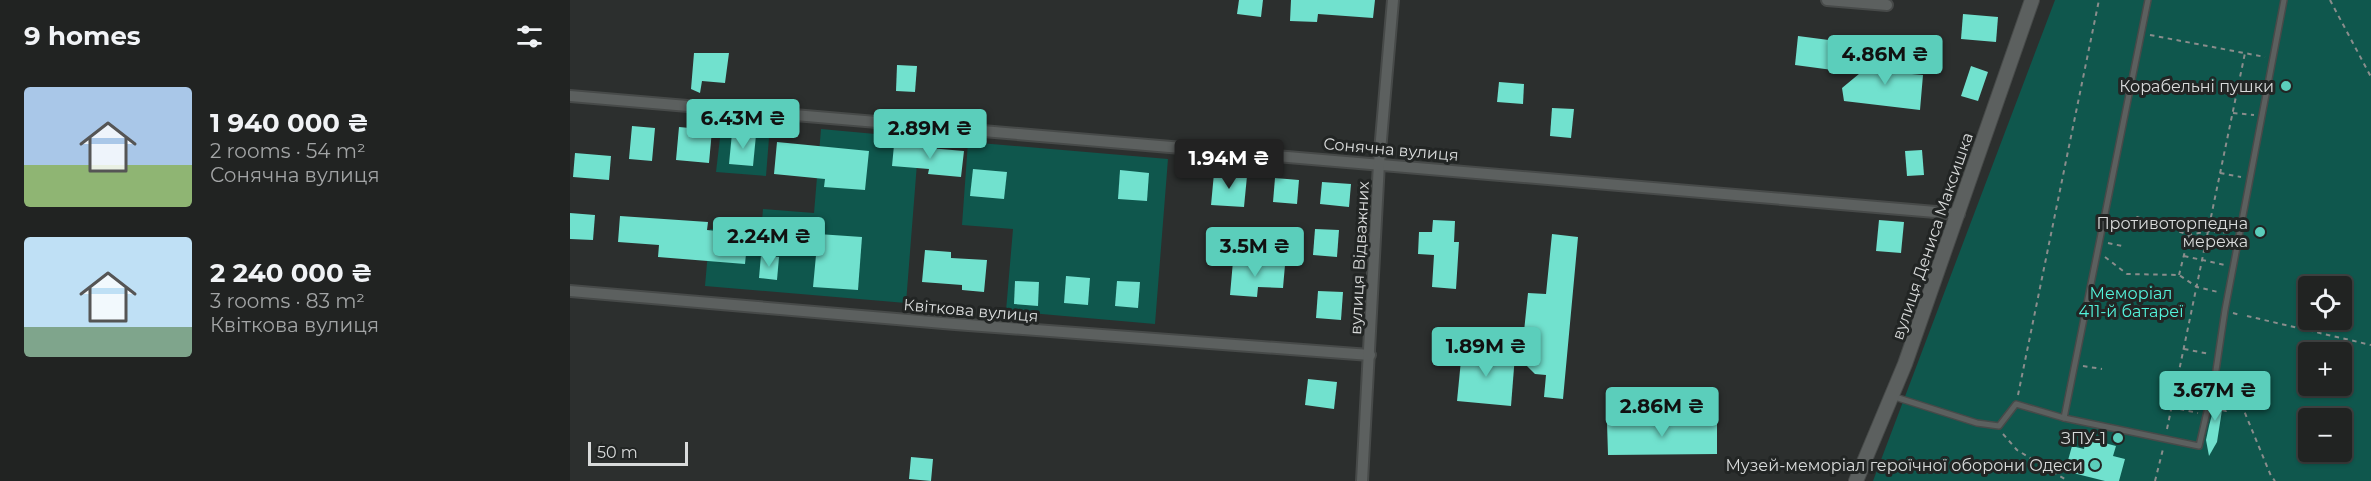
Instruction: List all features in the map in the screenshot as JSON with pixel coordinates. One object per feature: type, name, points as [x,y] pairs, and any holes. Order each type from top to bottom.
[{"type":"street","name":"вулиця Відважних","points":[[1362,481],[1379,163],[1393,0]]},
{"type":"street","points":[[1827,0],[1887,5]]},
{"type":"street","name":"вулиця Дениса Максишка","points":[[1856,481],[1892,396],[1959,214],[2032,0]]},
{"type":"street","name":"Сонячна вулиця","points":[[570,96],[1959,214]]},
{"type":"street","name":"Квіткова вулиця","points":[[570,291],[943,323],[1370,355]]},
{"type":"lane","points":[[2064,418],[2148,0]]},
{"type":"lane","points":[[1892,396],[1977,423],[1999,426],[2016,404],[2064,418],[2199,446],[2215,377],[2228,293],[2284,0]]},
{"type":"path","points":[[2016,404],[2098,0]]},
{"type":"path","points":[[2330,0],[2371,77]]},
{"type":"path","points":[[2141,33],[2274,58]]},
{"type":"path","points":[[2170,416],[2245,53]]},
{"type":"path","points":[[2233,113],[2262,116]]},
{"type":"path","points":[[2220,173],[2250,178]]},
{"type":"path","points":[[2102,232],[2137,218],[2189,235],[2208,231],[2239,234]]},
{"type":"path","points":[[2179,275],[2189,235]]},
{"type":"path","points":[[2099,242],[2122,246]]},
{"type":"path","points":[[2098,252],[2127,274],[2179,275],[2196,287],[2228,293]]},
{"type":"path","points":[[2184,256],[2233,266]]},
{"type":"path","points":[[2247,316],[2371,345]]},
{"type":"path","points":[[2184,349],[2218,356]]},
{"type":"path","points":[[2074,365],[2102,369]]},
{"type":"path","points":[[2215,377],[2240,401],[2275,481]]},
{"type":"path","points":[[2222,410],[2226,411],[2228,390]]},
{"type":"path","points":[[2171,407],[2206,415]]},
{"type":"path","points":[[1999,426],[2003,435],[2018,450],[2068,481]]},
{"type":"green space","name":"Меморіал 411-й батареї","points":[[2055,0],[2371,0],[2371,481],[1873,481]]},
{"type":"green space","points":[[722,121],[770,125],[766,176],[716,172]]},
{"type":"green space","points":[[821,129],[919,138],[906,303],[705,286],[710,229],[761,233],[763,209],[814,213]]},
{"type":"green space","points":[[968,142],[1168,159],[1155,324],[1006,311],[1013,229],[962,225]]},
{"type":"building","points":[[1239,0],[1263,0],[1261,17],[1237,14]]},
{"type":"building","points":[[1291,0],[1375,0],[1373,18],[1318,14],[1317,22],[1290,21]]},
{"type":"building","points":[[1963,14],[1998,17],[1996,42],[1961,39]]},
{"type":"building","points":[[1798,36],[1844,42],[1840,71],[1795,65]]},
{"type":"building","points":[[1894,45],[1889,72],[1923,75],[1920,110],[1844,101],[1842,88]]},
{"type":"building","points":[[694,53],[729,53],[725,83],[702,81],[700,93],[691,89]]},
{"type":"building","points":[[897,65],[917,66],[915,92],[896,91]]},
{"type":"building","points":[[1971,66],[1988,72],[1978,101],[1961,96]]},
{"type":"building","points":[[1499,82],[1524,84],[1523,104],[1497,102]]},
{"type":"building","points":[[1552,108],[1574,109],[1571,138],[1550,136]]},
{"type":"building","points":[[632,126],[655,128],[652,161],[629,159]]},
{"type":"building","points":[[679,127],[712,130],[709,163],[676,160]]},
{"type":"building","points":[[732,133],[756,135],[753,166],[729,164]]},
{"type":"building","points":[[777,142],[869,151],[865,190],[824,187],[825,179],[774,174]]},
{"type":"building","points":[[894,145],[964,151],[961,177],[928,174],[929,169],[892,166]]},
{"type":"building","points":[[1922,150],[1924,175],[1907,176],[1905,151]]},
{"type":"building","points":[[575,153],[611,156],[609,180],[573,177]]},
{"type":"building","points":[[973,169],[1007,172],[1004,199],[970,196]]},
{"type":"building","points":[[1120,170],[1149,173],[1147,201],[1118,199]]},
{"type":"building","points":[[1214,173],[1247,176],[1244,207],[1211,205]]},
{"type":"building","points":[[1275,178],[1299,180],[1297,204],[1273,202]]},
{"type":"building","points":[[1322,182],[1351,184],[1349,207],[1320,204]]},
{"type":"building","points":[[570,213],[595,215],[593,240],[570,239]]},
{"type":"building","points":[[620,216],[708,222],[707,230],[748,234],[745,264],[658,257],[659,245],[618,242]]},
{"type":"building","points":[[1433,220],[1455,221],[1454,242],[1459,242],[1456,289],[1432,287],[1434,255],[1418,254],[1419,232],[1432,232]]},
{"type":"building","points":[[1879,220],[1904,222],[1901,253],[1876,251]]},
{"type":"building","points":[[1315,229],[1339,230],[1337,257],[1313,255]]},
{"type":"building","points":[[818,234],[862,237],[858,290],[813,287]]},
{"type":"building","points":[[1552,234],[1578,237],[1563,399],[1544,397],[1546,375],[1535,374],[1521,360],[1528,293],[1546,294]]},
{"type":"building","points":[[925,250],[951,252],[951,258],[987,260],[984,292],[962,290],[962,285],[922,282]]},
{"type":"building","points":[[761,255],[779,257],[777,280],[759,278]]},
{"type":"building","points":[[1233,261],[1285,265],[1283,288],[1258,287],[1257,297],[1230,295]]},
{"type":"building","points":[[1066,276],[1090,278],[1088,305],[1064,303]]},
{"type":"building","points":[[1015,281],[1039,282],[1038,306],[1014,304]]},
{"type":"building","points":[[1117,281],[1140,282],[1138,308],[1115,306]]},
{"type":"building","points":[[1318,291],[1343,292],[1341,320],[1316,318]]},
{"type":"building","points":[[1462,350],[1515,355],[1511,406],[1457,401]]},
{"type":"building","points":[[2222,377],[2222,410],[2217,442],[2209,456],[2206,440]]},
{"type":"building","points":[[1308,379],[1337,382],[1334,409],[1305,405]]},
{"type":"building","points":[[1717,422],[1717,454],[1608,455],[1607,423]]},
{"type":"building","name":"Музей-меморіал героїчної оборони Одеси","points":[[2086,438],[2116,446],[2113,456],[2125,459],[2119,481],[2105,481],[2065,471],[2072,446],[2084,449]]},
{"type":"building","points":[[911,457],[933,459],[931,481],[909,479]]},
{"type":"place","name":"Корабельні пушки","points":[[2286,86]]},
{"type":"place","name":"Противоторпедна мережа","points":[[2260,232]]},
{"type":"place","name":"ЗПУ-1","points":[[2118,438]]},
{"type":"place","name":"Музей-меморіал героїчної оборони Одеси","points":[[2095,465]]}]
